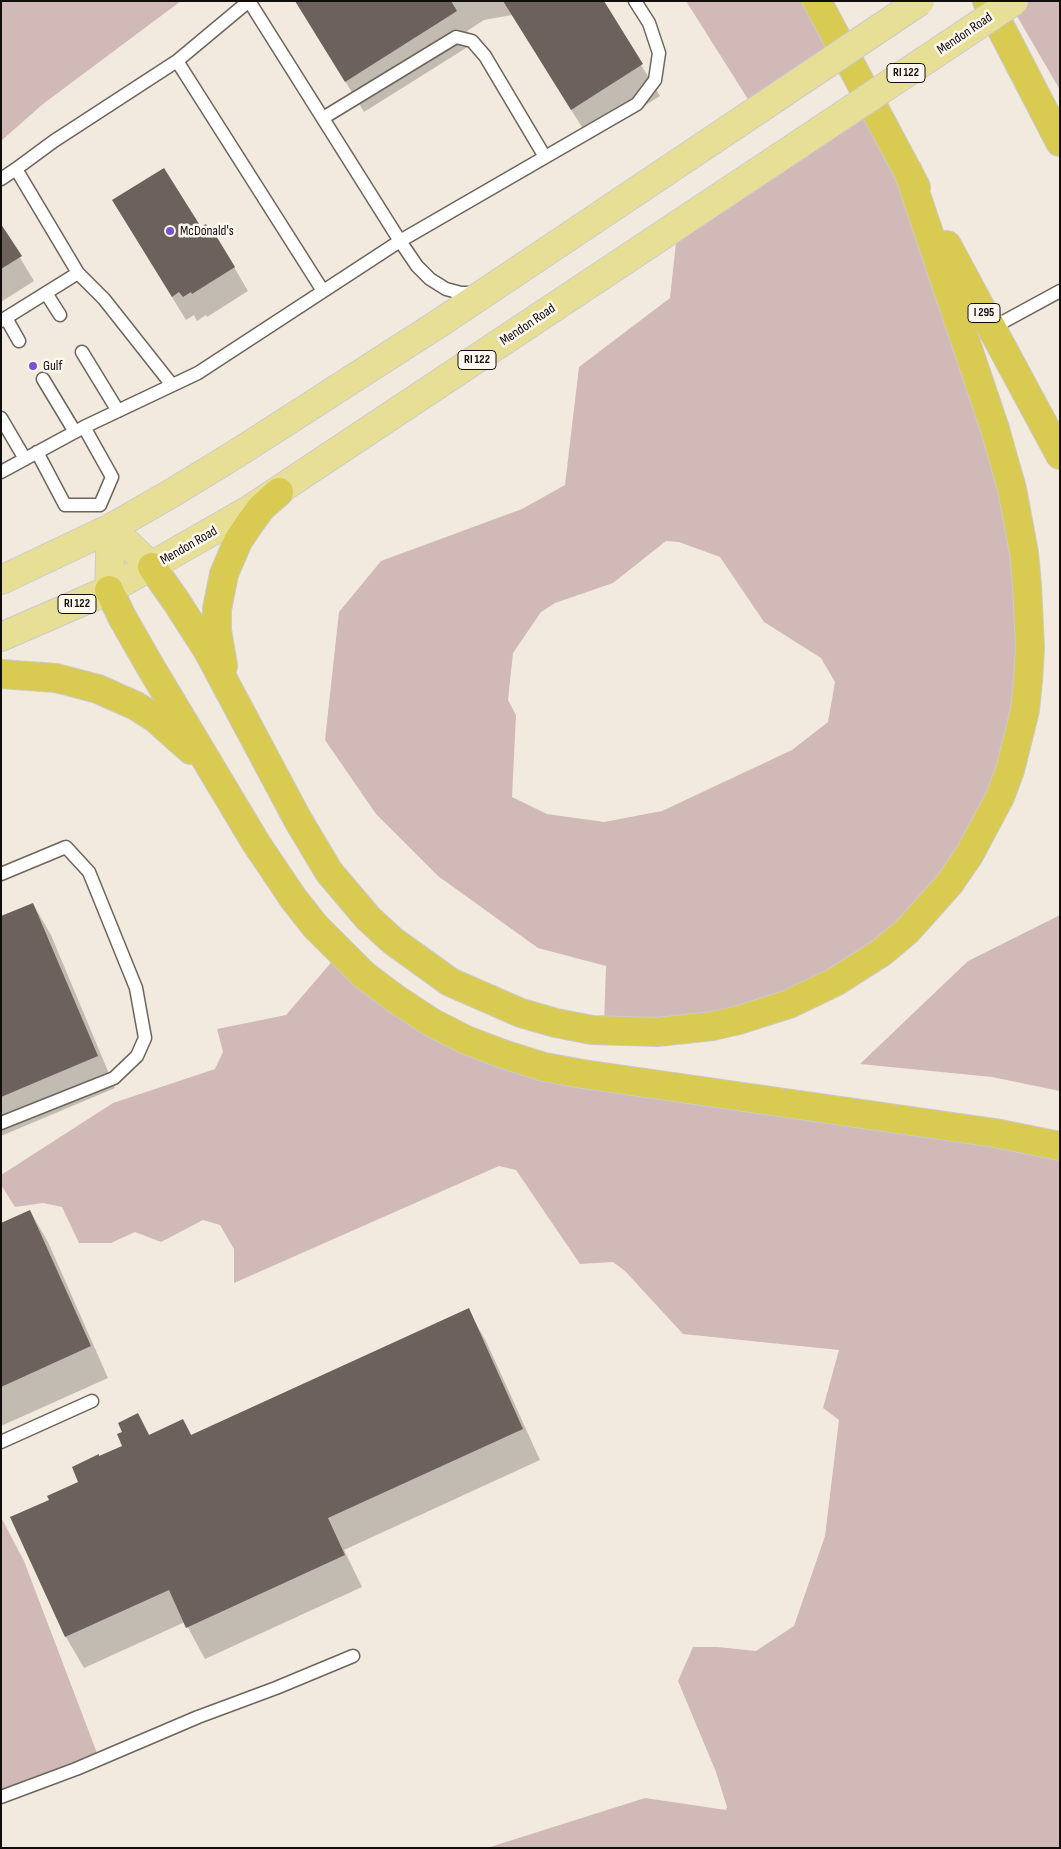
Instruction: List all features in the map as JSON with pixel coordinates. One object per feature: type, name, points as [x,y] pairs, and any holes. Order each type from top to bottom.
[{"type":"highway","name":"I 295","points":[[817,1],[1060,455]]},
{"type":"highway","points":[[987,1],[1060,142]]},
{"type":"highway","points":[[1028,81],[1060,130]]},
{"type":"highway","points":[[152,567],[194,628],[313,847],[341,887],[368,918],[393,941],[450,982],[521,1014],[592,1030],[627,1032],[657,1032],[713,1026],[765,1013],[813,994],[882,952],[907,931],[949,884],[969,855],[1000,797],[1018,743],[1025,710],[1029,656],[1027,585],[1024,553],[1012,489],[996,429],[908,171]]},
{"type":"highway","points":[[236,703],[226,676],[219,647],[217,630],[220,590],[224,574],[238,541],[262,507],[279,492]]},
{"type":"highway","points":[[109,590],[122,618],[145,658],[256,843],[292,898],[338,950],[364,975],[396,1000],[430,1022],[466,1040],[544,1067],[959,1128],[1060,1146]]},
{"type":"highway","points":[[1,674],[37,675],[77,682],[136,706],[155,718],[191,750],[232,803]]},
{"type":"main road","points":[[1,580],[105,516],[172,493],[247,447],[483,294],[920,1]]},
{"type":"main road","name":"Mendon Road","points":[[1,638],[109,590],[152,567],[279,492],[1014,1]]},
{"type":"main road","points":[[105,516],[152,567]]},
{"type":"main road","points":[[105,516],[109,590]]},
{"type":"lane","points":[[1,179],[54,141],[177,61],[249,1],[417,266],[430,279],[446,288],[461,293],[483,294]]},
{"type":"lane","points":[[1,472],[80,430],[198,372],[400,241],[637,104],[655,80],[660,53],[648,23],[635,1]]},
{"type":"lane","points":[[323,118],[456,38],[472,41],[485,56],[545,157]]},
{"type":"lane","points":[[177,61],[323,291]]},
{"type":"lane","points":[[16,169],[78,273],[104,299],[172,385]]},
{"type":"lane","points":[[20,340],[4,319],[78,273]]},
{"type":"lane","points":[[992,328],[1060,291]]},
{"type":"lane","points":[[46,292],[60,315]]},
{"type":"lane","points":[[82,352],[118,411]]},
{"type":"lane","points":[[37,452],[65,505],[105,516],[112,477],[43,379]]},
{"type":"lane","points":[[1,418],[25,459]]},
{"type":"lane","points":[[1,874],[66,847],[90,872],[136,988],[145,1038],[136,1056],[114,1078],[1,1123]]},
{"type":"lane","points":[[1,1442],[92,1401]]},
{"type":"lane","points":[[1,1798],[353,1656]]},
{"type":"shaded area","points":[[1,1],[181,1],[43,104],[1,141]]},
{"type":"shaded area","points":[[686,1],[802,1],[827,47],[751,104]]},
{"type":"shaded area","points":[[1009,1],[1060,1],[1060,90],[1014,11]]},
{"type":"shaded area","points":[[860,108],[933,241],[1005,490],[1022,637],[1005,763],[952,867],[865,955],[741,1019],[604,1025],[606,966],[538,948],[438,876],[376,814],[325,740],[339,612],[381,561],[522,509],[565,485],[579,367],[670,298],[678,224]],"holes":[[[666,541],[679,542],[720,557],[764,622],[821,658],[835,682],[828,722],[792,750],[662,811],[604,822],[547,814],[512,797],[516,715],[508,700],[513,653],[541,612],[555,603],[613,583]]]},
{"type":"shaded area","points":[[1060,915],[1060,1091],[992,1077],[860,1064],[968,961]]},
{"type":"shaded area","points":[[336,957],[500,1053],[1060,1145],[1060,1848],[487,1848],[645,1798],[726,1810],[727,1807],[716,1772],[678,1681],[693,1647],[717,1647],[756,1651],[794,1626],[825,1536],[839,1420],[823,1408],[839,1350],[683,1334],[625,1271],[613,1262],[580,1264],[516,1170],[499,1166],[234,1283],[234,1249],[220,1225],[203,1220],[161,1242],[135,1232],[111,1243],[79,1243],[62,1207],[43,1203],[15,1207],[1,1185],[1,1175],[113,1103],[215,1069],[223,1052],[217,1029],[286,1015]]},
{"type":"shaded area","points":[[1,1517],[24,1561],[97,1753],[1,1795]]},
{"type":"building","points":[[295,1],[451,1],[457,11],[345,82]]},
{"type":"building","points":[[503,1],[604,1],[643,64],[571,110]]},
{"type":"building","name":"McDonald's","points":[[164,168],[201,227],[206,224],[213,236],[215,234],[235,267],[192,294],[191,292],[183,297],[179,292],[172,297],[112,200]]},
{"type":"building","points":[[1,224],[22,256],[1,269]]},
{"type":"building","points":[[33,903],[98,1056],[1,1097],[1,916]]},
{"type":"building","points":[[30,1210],[91,1346],[1,1387],[1,1223]]},
{"type":"building","points":[[469,1308],[523,1429],[328,1518],[345,1555],[186,1628],[169,1590],[65,1637],[10,1517],[49,1500],[47,1496],[78,1482],[72,1467],[99,1454],[99,1456],[122,1446],[117,1434],[122,1432],[118,1423],[138,1413],[149,1435],[183,1419],[191,1435]]},
{"type":"place","name":"McDonald's","points":[[170,231]]},
{"type":"place","name":"Gulf","points":[[33,366]]}]
